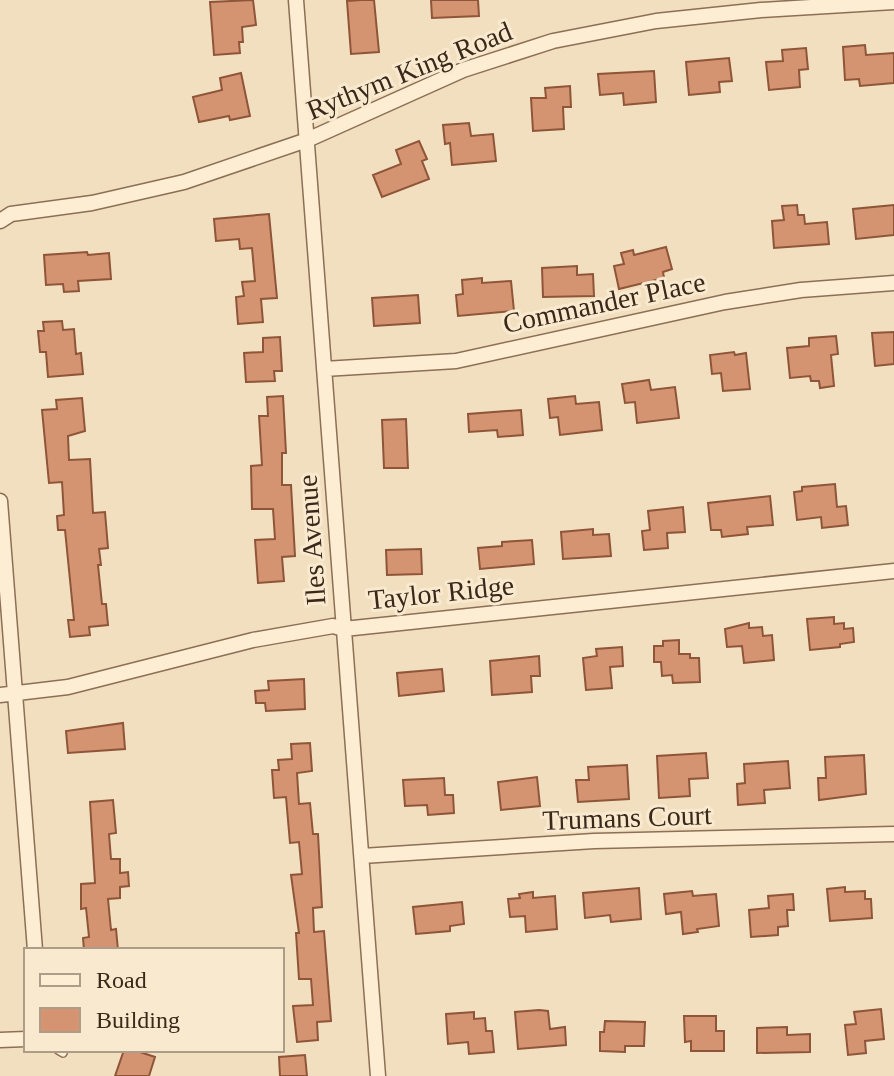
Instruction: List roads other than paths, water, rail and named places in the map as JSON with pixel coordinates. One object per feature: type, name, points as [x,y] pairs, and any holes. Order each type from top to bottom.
[{"type":"street","name":"Iles Avenue","points":[[296,0],[378,1076]]},
{"type":"street","name":"Rythym King Road","points":[[0,221],[11,214],[92,203],[184,182],[307,140],[463,70],[553,41],[656,21],[761,10],[894,2]]},
{"type":"street","name":"Commander Place","points":[[324,369],[456,361],[725,302],[801,290],[894,283]]},
{"type":"street","points":[[0,501],[7,694],[35,948]]},
{"type":"street","name":"Taylor Ridge","points":[[7,694],[68,687],[253,640],[333,626],[344,629],[894,571]]},
{"type":"street","name":"Trumans Court","points":[[362,856],[594,841],[894,834]]},
{"type":"street","points":[[0,1040],[24,1039]]}]
